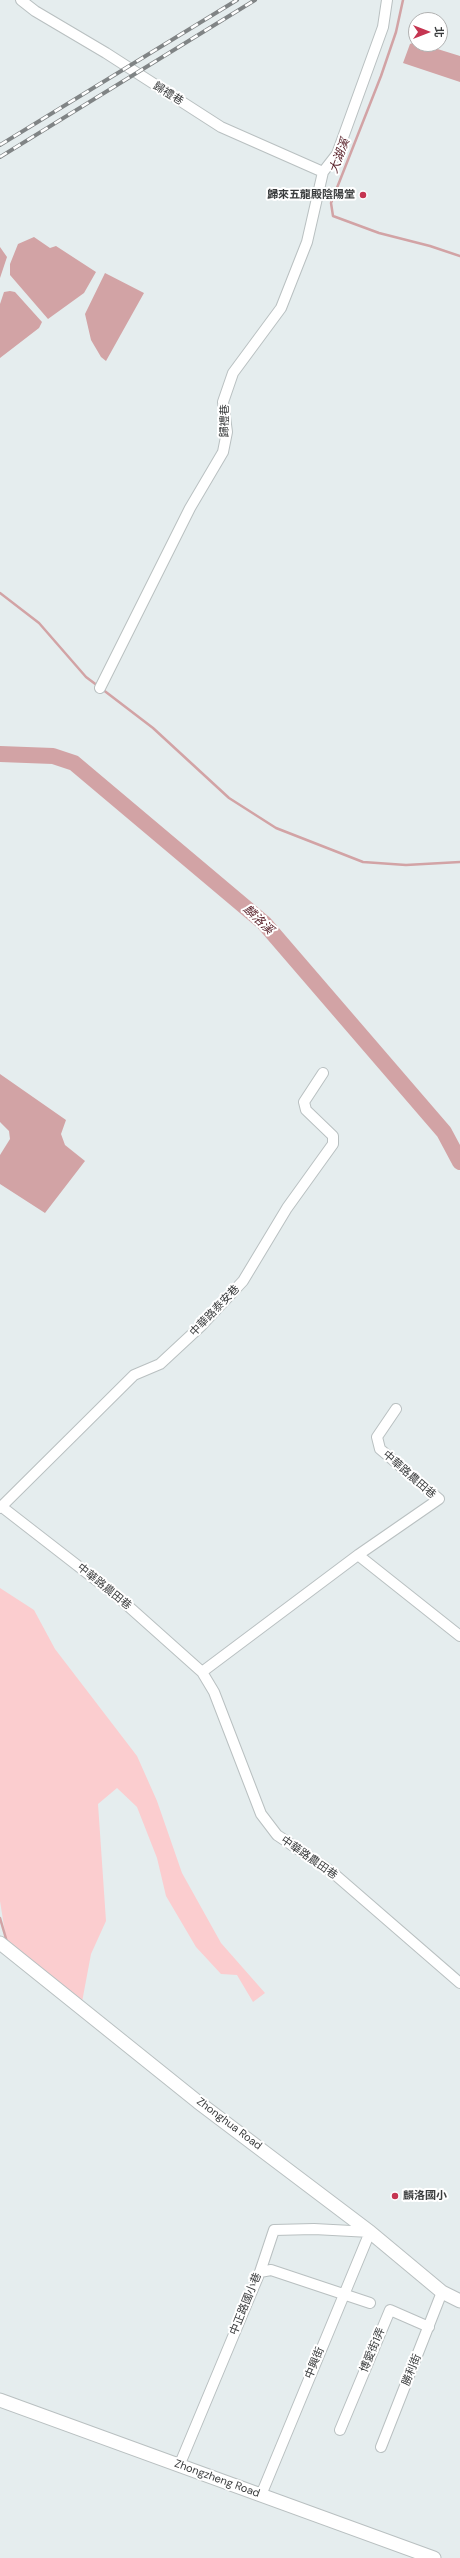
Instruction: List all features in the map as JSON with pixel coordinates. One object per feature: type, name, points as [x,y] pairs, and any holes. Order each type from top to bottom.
[{"type":"street","name":"歸禮巷","points":[[21,0],[35,11],[106,53],[221,127],[323,172]]},
{"type":"street","name":"歸禮巷","points":[[100,688],[190,508],[223,452],[227,432],[223,402],[233,373],[281,308],[307,242],[323,172],[337,154],[383,27],[387,0]]},
{"type":"street","name":"中華路泰安巷","points":[[1,1508],[134,1375],[160,1364],[202,1325],[243,1281],[288,1208],[333,1144],[333,1136],[306,1110],[304,1102],[323,1073]]},
{"type":"street","name":"中華路農田巷","points":[[202,1672],[358,1555],[439,1499],[380,1449],[377,1437],[396,1409]]},
{"type":"street","name":"中華路農田巷","points":[[1,1508],[118,1597],[202,1672],[214,1692],[261,1814],[277,1835],[332,1872],[460,1983]]},
{"type":"street","points":[[358,1555],[460,1636]]},
{"type":"street","name":"Zhonghua Road","points":[[0,1943],[192,2097],[370,2232],[442,2292],[460,2301]]},
{"type":"street","name":"中正路國小巷","points":[[179,2466],[260,2272],[274,2230],[314,2229],[370,2232]]},
{"type":"street","name":"中興街","points":[[261,2495],[370,2232]]},
{"type":"street","points":[[260,2272],[272,2270],[370,2303]]},
{"type":"street","name":"勝利街","points":[[381,2447],[442,2292]]},
{"type":"street","name":"博愛街1弄","points":[[340,2430],[390,2310],[428,2327]]},
{"type":"street","name":"Zhongzheng Road","points":[[0,2400],[430,2557]]},
{"type":"shaded area","points":[[408,49],[408,52],[447,52],[460,56],[460,82],[403,63]]},
{"type":"shaded area","points":[[34,237],[50,248],[56,246],[96,272],[84,293],[48,319],[10,275],[10,264],[18,244]]},
{"type":"shaded area","points":[[0,247],[7,257],[0,278]]},
{"type":"shaded area","points":[[105,273],[144,293],[106,361],[101,357],[91,340],[85,314]]},
{"type":"shaded area","points":[[4,292],[15,292],[42,322],[39,328],[0,358],[0,304]]},
{"type":"shaded area","points":[[0,1074],[66,1120],[61,1134],[65,1145],[85,1161],[45,1213],[0,1184],[0,1155],[10,1139],[9,1131],[0,1122]]},
{"type":"shaded area","points":[[0,1588],[34,1610],[55,1649],[137,1756],[157,1801],[182,1873],[221,1943],[265,1993],[253,2002],[237,1975],[221,1974],[196,1947],[166,1896],[157,1858],[137,1807],[117,1788],[98,1804],[106,1921],[91,1954],[82,2002],[7,1945],[0,1901]]},
{"type":"waterway","name":"大湖溪","points":[[403,0],[396,32],[381,76],[331,203],[333,216],[379,233],[430,246],[460,256]]},
{"type":"waterway","points":[[0,593],[39,623],[86,677],[98,686]]},
{"type":"waterway","points":[[102,689],[153,728],[229,798],[276,828],[363,862],[406,865],[460,862]]},
{"type":"waterway","name":"麟洛溪","points":[[0,754],[53,756],[74,763],[264,923],[444,1132],[460,1162]]},
{"type":"waterway","points":[[0,1918],[7,1942]]},
{"type":"railway","points":[[0,145],[237,0]]},
{"type":"railway","points":[[0,157],[255,0]]},
{"type":"place","name":"歸來五龍殿陰陽堂","points":[[363,195]]},
{"type":"place","name":"麟洛國小","points":[[395,2196]]}]
